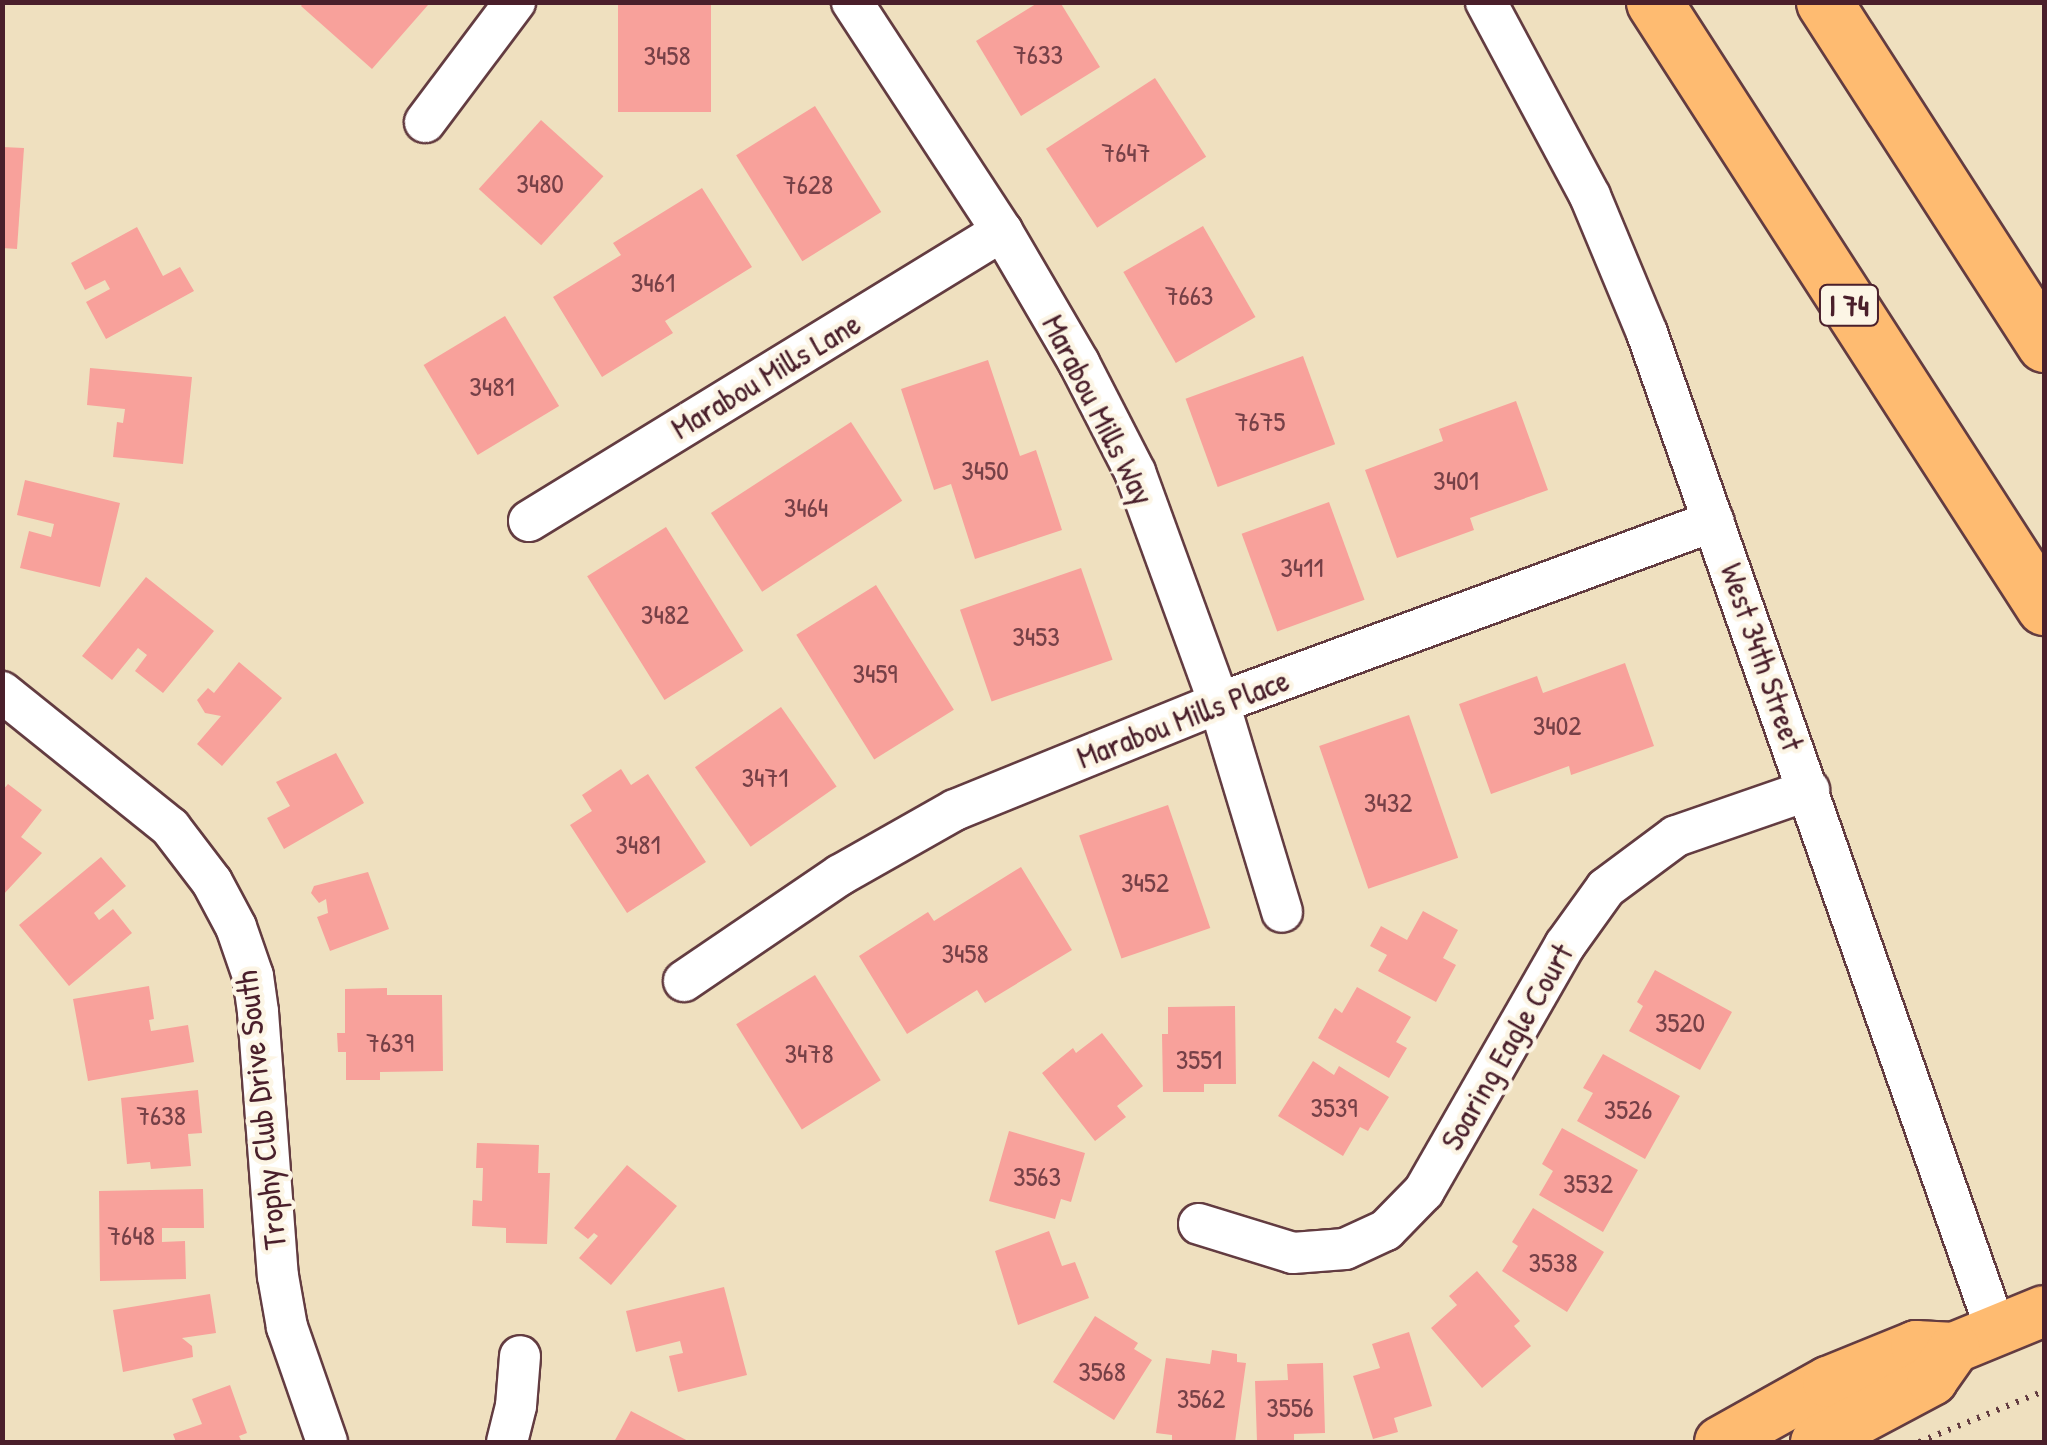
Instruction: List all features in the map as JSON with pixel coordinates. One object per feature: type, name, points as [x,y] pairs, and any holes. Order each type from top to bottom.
[{"type":"highway","name":"I 74","points":[[1654,2],[2044,607]]},
{"type":"highway","points":[[1824,2],[2044,344]]},
{"type":"main road","points":[[1720,1442],[1828,1382],[1916,1346],[1975,1339],[2044,1311]]},
{"type":"main road","points":[[1816,1442],[1932,1380],[1975,1339]]},
{"type":"street","points":[[425,122],[515,2]]},
{"type":"street","name":"Marabou Mills Way","points":[[852,2],[1002,231],[1079,363],[1135,472],[1219,702],[1282,912]]},
{"type":"street","name":"West 34th Street","points":[[1486,2],[1590,196],[1647,333],[1809,790],[1975,1339]]},
{"type":"street","name":"Marabou Mills Lane","points":[[529,521],[1002,231]]},
{"type":"street","name":"Marabou Mills Place","points":[[684,981],[840,875],[955,810],[1219,702],[1714,521]]},
{"type":"street","name":"Trophy Club Drive South","points":[[2,692],[170,827],[212,882],[236,928],[252,976],[258,1012],[273,1244],[281,1293],[293,1346],[327,1442]]},
{"type":"street","name":"Soaring Eagle Court","points":[[1200,1224],[1294,1253],[1345,1249],[1386,1230],[1424,1191],[1564,945],[1606,888],[1676,836],[1809,790]]},
{"type":"street","points":[[507,1442],[516,1406],[520,1356]]},
{"type":"path","points":[[1919,1442],[2044,1392]]},
{"type":"building","points":[[304,2],[428,5],[372,69],[301,6]]},
{"type":"building","points":[[618,2],[711,2],[711,112],[618,112]]},
{"type":"building","points":[[1039,2],[1060,2],[1100,67],[1021,116],[976,41]]},
{"type":"building","points":[[1155,78],[1206,157],[1097,228],[1046,149]]},
{"type":"building","points":[[815,106],[881,212],[802,261],[736,155]]},
{"type":"building","points":[[541,120],[603,176],[541,245],[479,189]]},
{"type":"building","points":[[2,147],[24,148],[17,249],[2,248]]},
{"type":"building","points":[[702,188],[752,267],[665,321],[673,333],[602,377],[553,297],[621,255],[613,243]]},
{"type":"building","points":[[1203,226],[1256,317],[1176,363],[1123,272]]},
{"type":"building","points":[[137,227],[163,276],[180,267],[194,291],[106,339],[86,302],[110,289],[105,280],[85,290],[71,263]]},
{"type":"building","points":[[505,316],[559,406],[478,455],[424,365]]},
{"type":"building","points":[[1303,356],[1335,444],[1218,487],[1186,399]]},
{"type":"building","points":[[988,360],[1020,456],[1036,450],[1062,530],[975,559],[951,484],[934,490],[901,389]]},
{"type":"building","points":[[90,368],[192,377],[183,464],[113,457],[117,422],[123,423],[125,409],[87,405]]},
{"type":"building","points":[[1516,401],[1548,490],[1470,518],[1474,530],[1397,558],[1365,470],[1443,441],[1439,429]]},
{"type":"building","points":[[851,422],[902,501],[762,592],[711,513]]},
{"type":"building","points":[[25,480],[120,503],[100,587],[20,568],[29,531],[51,537],[54,524],[17,515]]},
{"type":"building","points":[[1329,502],[1365,600],[1277,632],[1242,534]]},
{"type":"building","points":[[666,527],[743,651],[664,700],[587,576]]},
{"type":"building","points":[[1081,568],[1113,660],[992,701],[960,610]]},
{"type":"building","points":[[146,577],[214,631],[163,693],[135,671],[147,655],[138,648],[112,680],[82,656]]},
{"type":"building","points":[[876,585],[954,710],[874,759],[796,635]]},
{"type":"building","points":[[239,662],[282,698],[222,766],[197,744],[221,716],[205,713],[197,700],[208,688],[214,693]]},
{"type":"building","points":[[1625,663],[1654,746],[1571,775],[1569,766],[1491,794],[1459,704],[1537,676],[1543,693]]},
{"type":"building","points":[[781,707],[837,786],[751,847],[695,767]]},
{"type":"building","points":[[1409,715],[1458,858],[1368,889],[1319,746]]},
{"type":"building","points":[[336,753],[364,803],[284,849],[267,818],[290,806],[276,782]]},
{"type":"building","points":[[621,769],[631,785],[648,774],[706,862],[627,913],[570,825],[592,811],[582,795]]},
{"type":"building","points":[[8,784],[42,810],[21,837],[42,853],[2,896],[2,791]]},
{"type":"building","points":[[1168,805],[1210,928],[1121,959],[1079,836]]},
{"type":"building","points":[[101,857],[126,886],[94,913],[99,920],[113,909],[132,933],[69,986],[19,925]]},
{"type":"building","points":[[1021,867],[1072,950],[985,1003],[977,990],[907,1034],[859,956],[928,912],[934,921]]},
{"type":"building","points":[[368,872],[389,929],[330,951],[317,917],[328,913],[326,899],[319,903],[311,893],[314,886]]},
{"type":"building","points":[[1423,911],[1458,930],[1443,958],[1456,965],[1436,1002],[1378,971],[1387,955],[1370,946],[1381,926],[1407,940]]},
{"type":"building","points":[[1655,970],[1732,1012],[1700,1070],[1629,1031],[1643,1006],[1637,1002]]},
{"type":"building","points":[[815,975],[881,1080],[802,1129],[736,1024]]},
{"type":"building","points":[[149,986],[154,1019],[149,1020],[151,1031],[188,1025],[194,1062],[88,1081],[73,999]]},
{"type":"building","points":[[1357,987],[1411,1017],[1396,1042],[1407,1048],[1389,1078],[1318,1038],[1335,1008],[1342,1013]]},
{"type":"building","points":[[387,988],[387,995],[442,995],[443,1071],[380,1072],[380,1080],[346,1080],[346,1052],[338,1052],[337,1033],[345,1033],[345,989]]},
{"type":"building","points":[[1235,1006],[1236,1084],[1204,1084],[1204,1092],[1163,1092],[1162,1034],[1168,1034],[1168,1007]]},
{"type":"building","points":[[1102,1033],[1143,1086],[1117,1106],[1126,1117],[1095,1141],[1042,1073],[1073,1048],[1076,1053]]},
{"type":"building","points":[[1603,1054],[1680,1096],[1645,1159],[1577,1121],[1593,1093],[1583,1088]]},
{"type":"building","points":[[1313,1061],[1334,1075],[1339,1066],[1389,1097],[1368,1131],[1360,1127],[1343,1156],[1278,1116]]},
{"type":"building","points":[[198,1090],[202,1133],[188,1134],[191,1166],[151,1169],[150,1162],[127,1164],[121,1098]]},
{"type":"building","points":[[1562,1128],[1638,1170],[1603,1232],[1539,1195],[1553,1171],[1542,1164]]},
{"type":"building","points":[[1009,1131],[1085,1153],[1071,1202],[1061,1199],[1055,1219],[989,1201]]},
{"type":"building","points":[[477,1143],[539,1145],[538,1173],[550,1173],[547,1244],[506,1243],[506,1228],[472,1226],[473,1200],[482,1201],[483,1168],[476,1168]]},
{"type":"building","points":[[627,1165],[677,1206],[611,1285],[579,1258],[598,1236],[594,1233],[588,1239],[574,1228]]},
{"type":"building","points":[[203,1189],[204,1228],[162,1228],[162,1242],[185,1241],[186,1279],[100,1281],[99,1191]]},
{"type":"building","points":[[1533,1208],[1604,1252],[1567,1312],[1502,1271],[1518,1246],[1512,1242]]},
{"type":"building","points":[[1049,1231],[1062,1266],[1075,1262],[1089,1298],[1018,1325],[995,1251]]},
{"type":"building","points":[[1477,1271],[1520,1321],[1514,1326],[1531,1346],[1482,1388],[1431,1328],[1457,1305],[1449,1296]]},
{"type":"building","points":[[724,1287],[747,1375],[678,1392],[669,1356],[683,1353],[680,1341],[636,1352],[626,1311]]},
{"type":"building","points":[[210,1294],[216,1333],[182,1338],[192,1346],[193,1357],[123,1372],[113,1310]]},
{"type":"building","points":[[1095,1316],[1138,1343],[1134,1349],[1152,1360],[1114,1420],[1053,1382]]},
{"type":"building","points":[[1409,1332],[1432,1406],[1394,1418],[1398,1432],[1373,1439],[1353,1376],[1380,1368],[1372,1344]]},
{"type":"building","points":[[1212,1350],[1237,1354],[1237,1362],[1246,1363],[1235,1442],[1172,1442],[1172,1435],[1156,1433],[1166,1358],[1210,1364]]},
{"type":"building","points":[[1323,1363],[1325,1433],[1294,1434],[1294,1442],[1257,1442],[1255,1381],[1288,1380],[1287,1364]]},
{"type":"building","points":[[230,1385],[247,1433],[239,1436],[242,1442],[176,1442],[173,1434],[202,1424],[192,1399]]},
{"type":"building","points":[[631,1411],[690,1442],[614,1442]]}]
